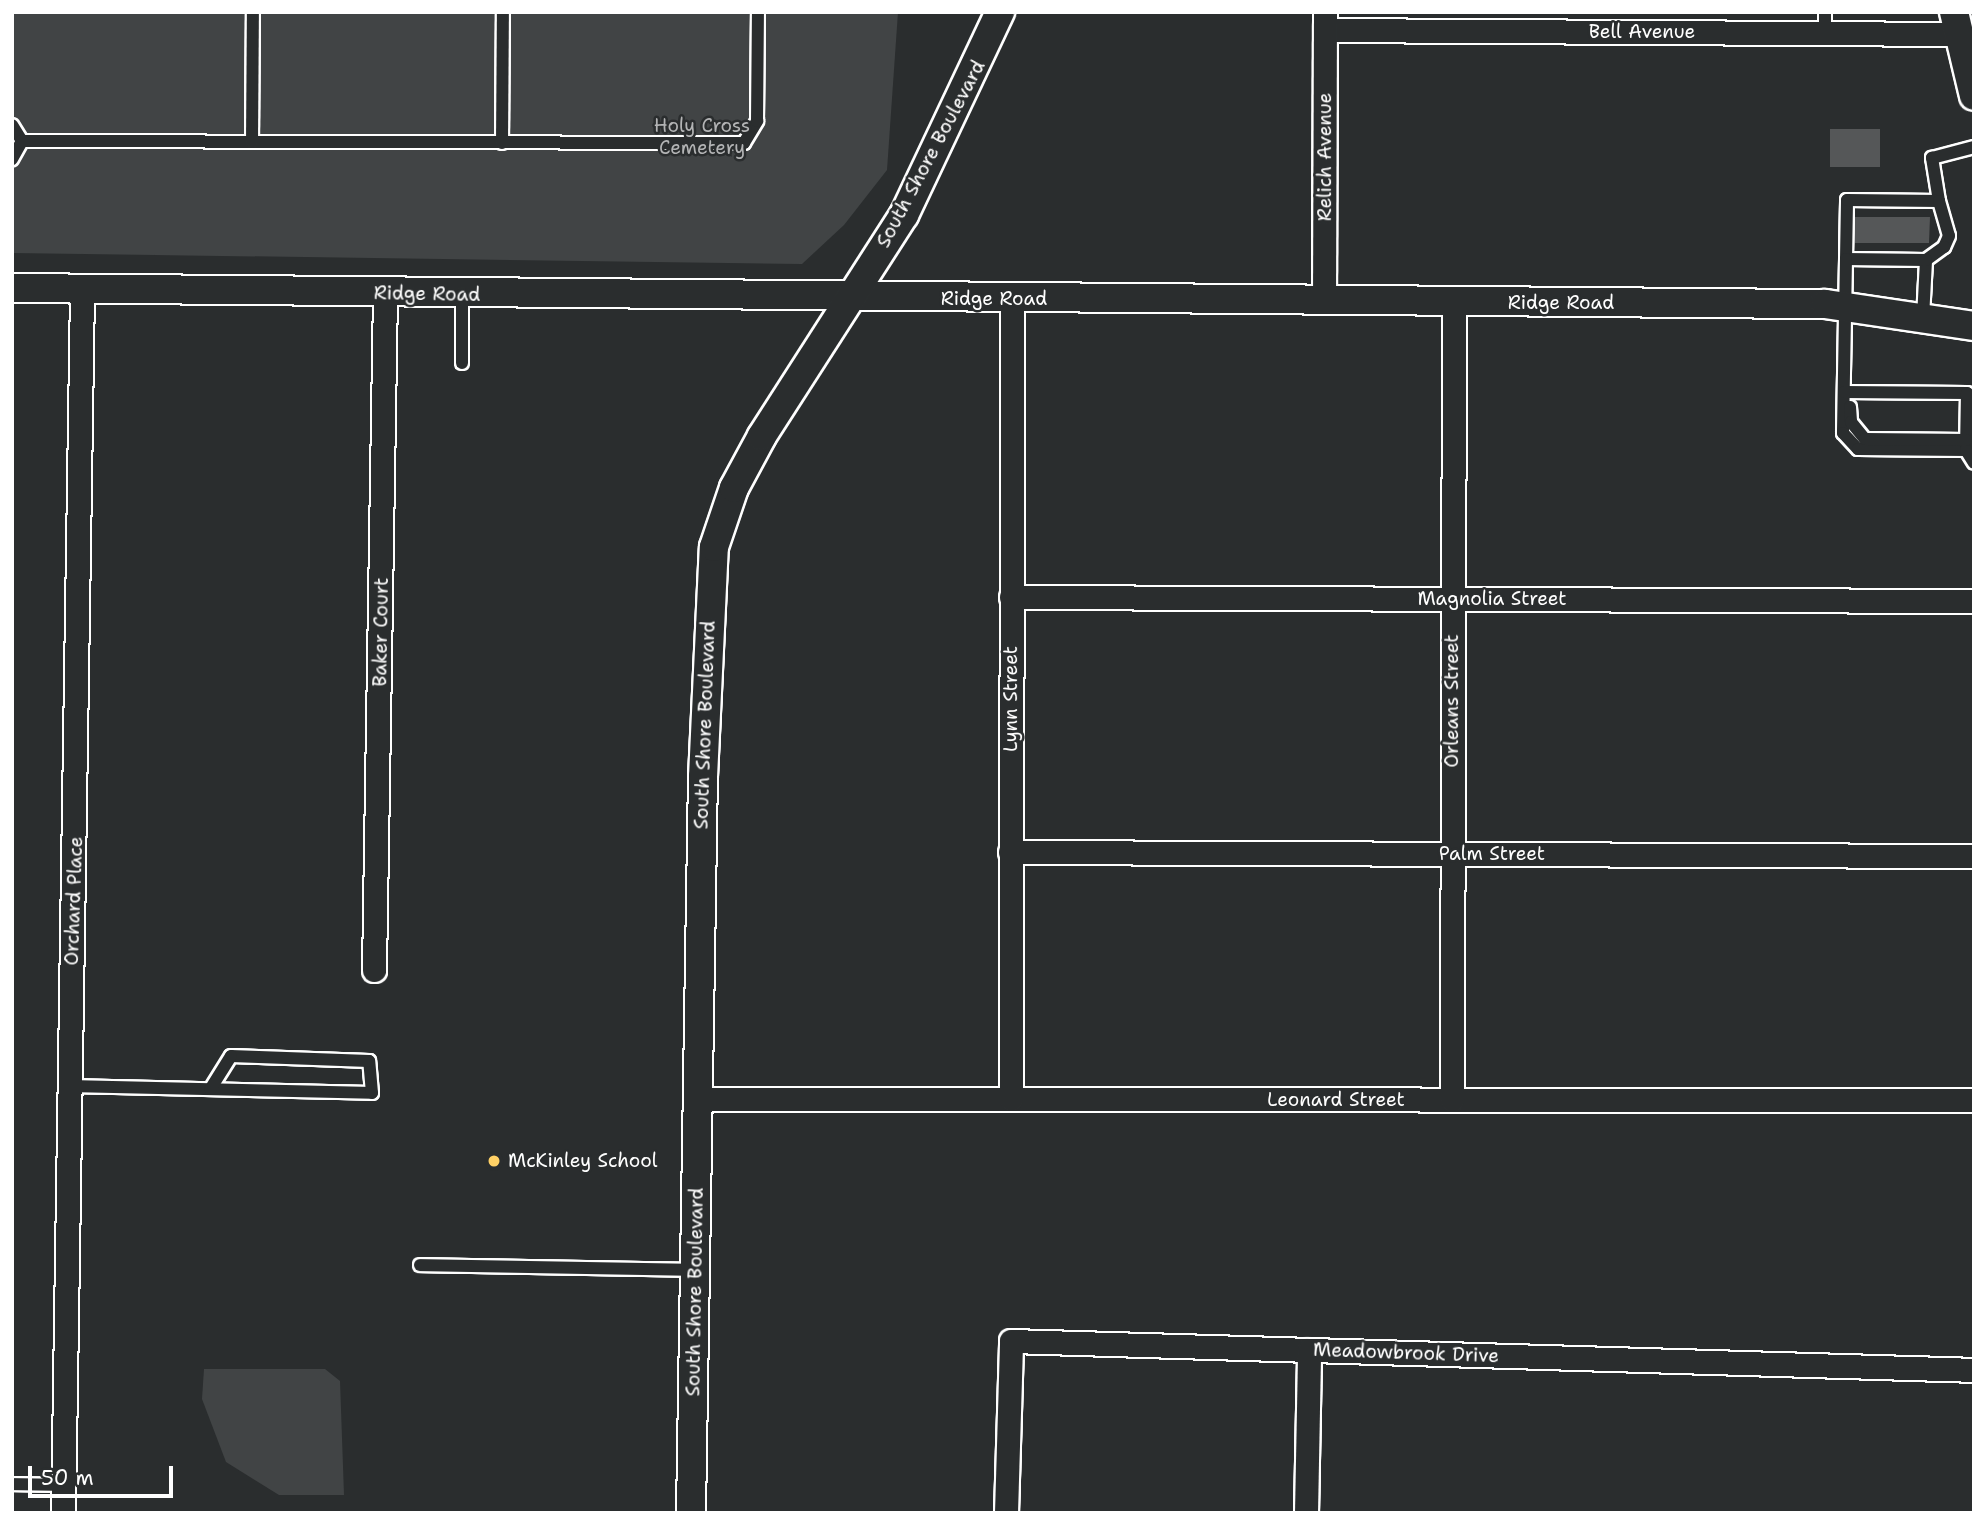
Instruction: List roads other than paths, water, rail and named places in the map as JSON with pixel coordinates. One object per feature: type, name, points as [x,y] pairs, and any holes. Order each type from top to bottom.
[{"type":"street","name":"South Shore Boulevard","points":[[691,1513],[704,764],[714,547],[734,488],[762,436],[904,215],[1000,12]]},
{"type":"street","name":"Bell Avenue","points":[[1325,21],[1825,23],[1965,39]]},
{"type":"street","name":"Relich Avenue","points":[[1324,301],[1325,21]]},
{"type":"street","points":[[1965,39],[1974,95]]},
{"type":"street","name":"Ridge Road","points":[[12,288],[462,295],[1825,304],[1974,326]]},
{"type":"street","name":"Orchard Place","points":[[63,1513],[82,289]]},
{"type":"street","name":"Baker Court","points":[[374,970],[385,293]]},
{"type":"street","name":"Lynn Street","points":[[1011,1099],[1012,299]]},
{"type":"street","name":"Orleans Street","points":[[1452,1100],[1454,302]]},
{"type":"street","name":"Magnolia Street","points":[[1011,597],[1974,601]]},
{"type":"street","name":"Palm Street","points":[[1010,852],[1974,856]]},
{"type":"street","name":"Leonard Street","points":[[698,1099],[1974,1100]]},
{"type":"street","name":"Meadowbrook Drive","points":[[1006,1513],[1010,1342],[1974,1370]]},
{"type":"street","points":[[1306,1513],[1309,1350]]},
{"type":"lane","points":[[253,12],[253,142]]},
{"type":"lane","points":[[502,143],[503,12]]},
{"type":"lane","points":[[23,141],[744,142],[757,121],[758,12]]},
{"type":"lane","points":[[12,125],[23,141]]},
{"type":"lane","points":[[12,159],[23,141]]},
{"type":"lane","points":[[1846,259],[1926,260],[1944,247],[1949,236],[1932,158],[1974,147]]},
{"type":"lane","points":[[1940,201],[1847,200],[1843,433],[1858,449],[1966,445]]},
{"type":"lane","points":[[1923,319],[1926,260]]},
{"type":"lane","points":[[462,295],[462,363]]},
{"type":"lane","points":[[1844,392],[1966,393],[1966,445],[1974,463]]},
{"type":"lane","points":[[1859,392],[1850,411],[1851,422],[1865,439],[1966,445]]},
{"type":"lane","points":[[69,1086],[372,1093],[369,1061],[245,1056],[231,1056],[210,1089]]},
{"type":"lane","points":[[420,1265],[695,1270]]},
{"type":"lane","points":[[12,1484],[63,1485]]},
{"type":"place","name":"McKinley School","points":[[494,1161]]},
{"type":"park label","name":"Holy Cross Cemetery","points":[[702,137]]}]
